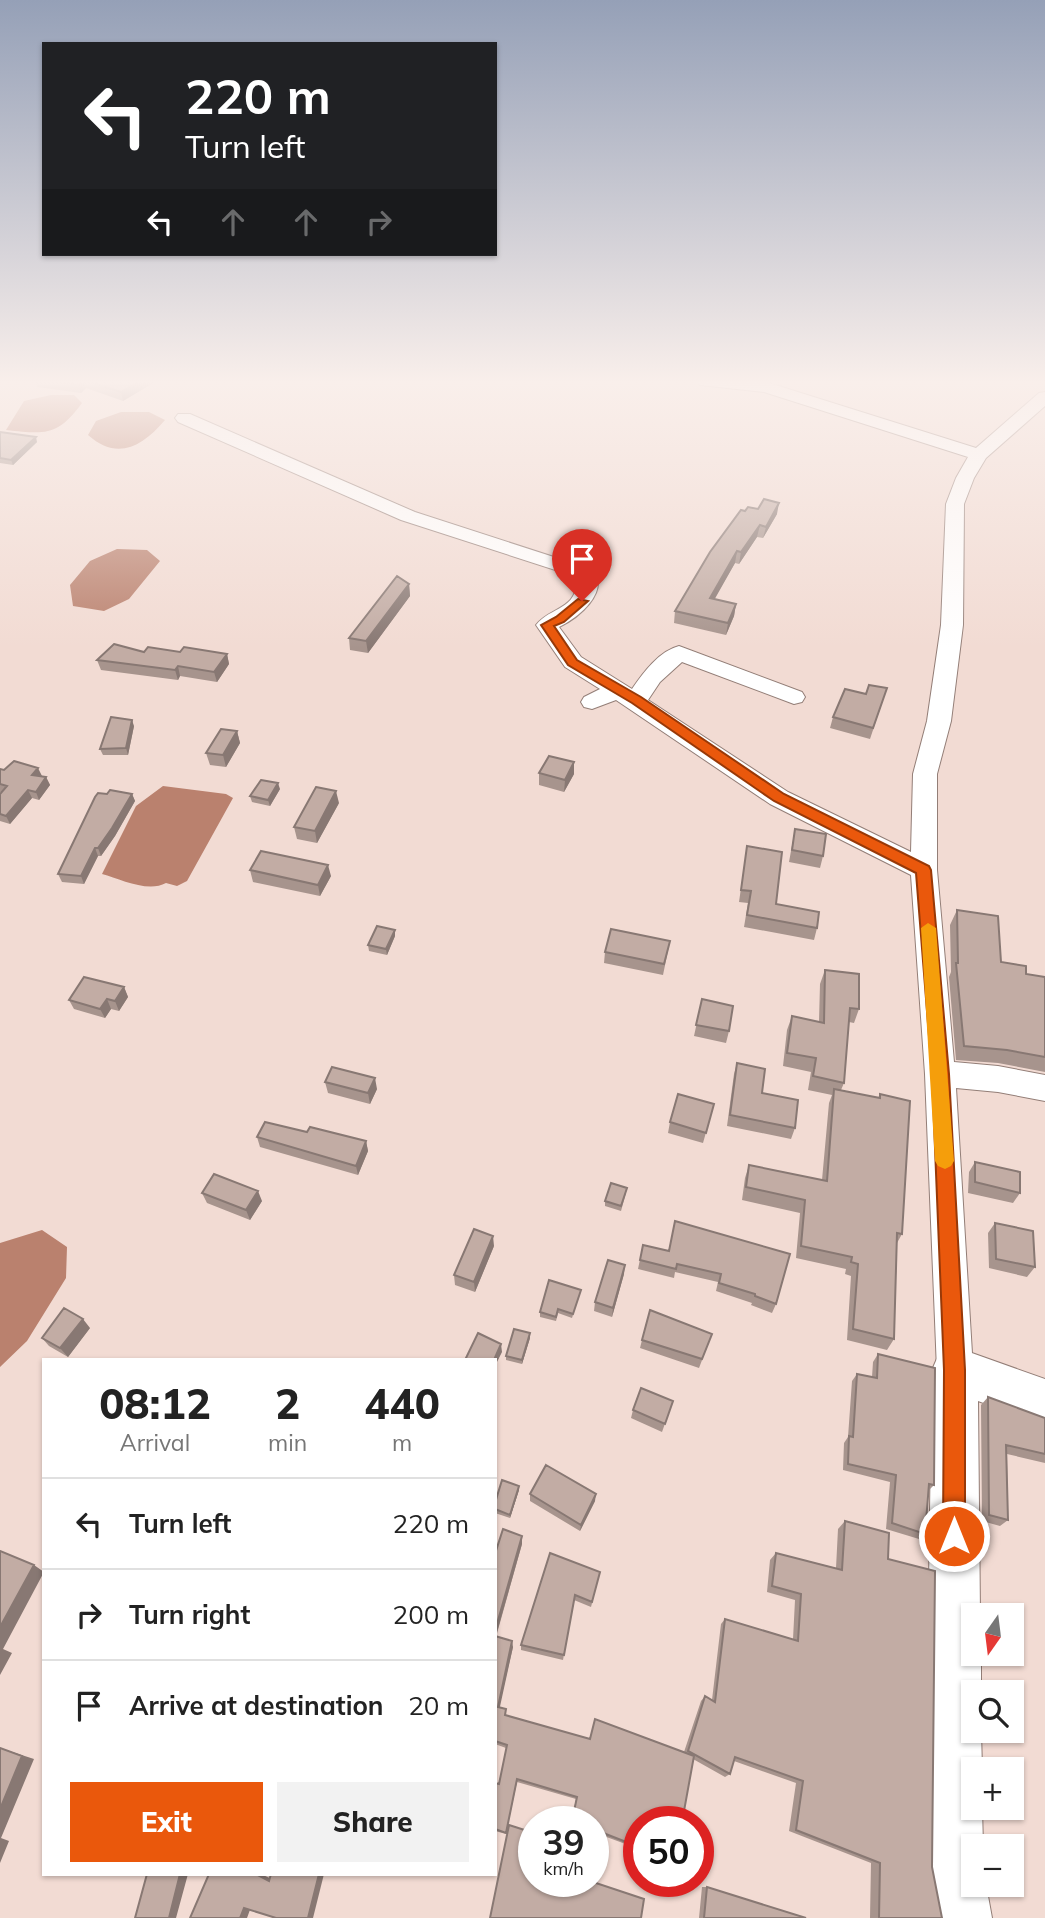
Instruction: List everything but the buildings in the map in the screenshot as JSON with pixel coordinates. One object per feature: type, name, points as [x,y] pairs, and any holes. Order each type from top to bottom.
[{"type":"main road","points":[[963,1918],[954,1867],[955,1370],[1045,1402]]},
{"type":"street","points":[[302,470],[408,516],[587,574],[589,586],[582,601],[560,620],[547,625],[573,662],[779,797],[924,870]]},
{"type":"street","points":[[955,1370],[940,1074],[924,870],[925,774],[939,721],[952,625],[955,504],[970,470]]},
{"type":"street","points":[[592,702],[627,695],[679,653],[794,697]]},
{"type":"street","points":[[940,1074],[998,1079],[1045,1088]]},
{"type":"shaded area","points":[[117,549],[147,550],[160,561],[129,599],[104,611],[73,606],[70,585],[90,561]]},
{"type":"shaded area","points":[[163,786],[226,794],[233,798],[187,881],[177,886],[166,883],[151,887],[102,874],[136,806]]},
{"type":"shaded area","points":[[42,1230],[67,1247],[66,1278],[27,1341],[0,1367],[0,1243]]},
{"type":"slow traffic","points":[[928,928],[945,1161]]},
{"type":"route","points":[[582,601],[560,620],[547,625],[573,662],[636,700],[779,797],[924,870],[940,1074],[955,1370],[954,1536]]}]
